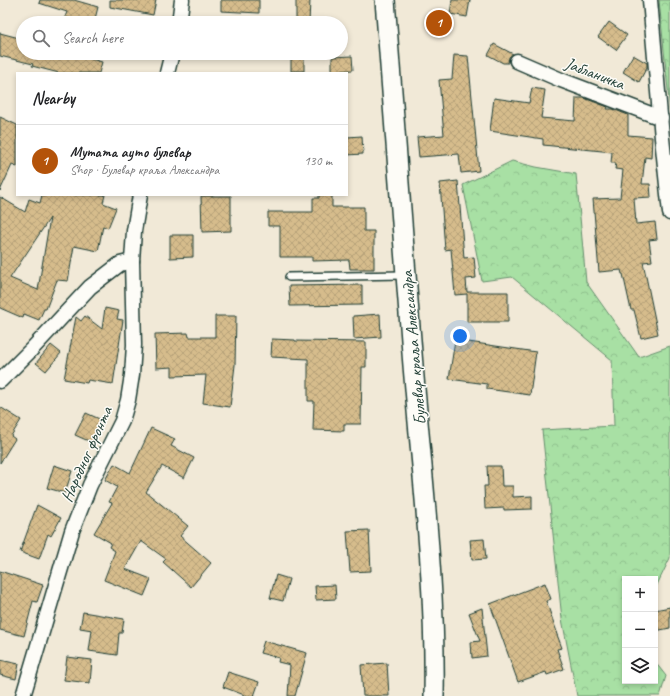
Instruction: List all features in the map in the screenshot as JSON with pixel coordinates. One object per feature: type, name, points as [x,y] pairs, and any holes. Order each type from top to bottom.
[{"type":"main road","name":"Булевар краља Александра","points":[[386,0],[427,522],[433,634],[434,696]]},
{"type":"street","points":[[180,16],[182,0]]},
{"type":"street","points":[[650,0],[670,213]]},
{"type":"street","points":[[167,72],[170,60]]},
{"type":"street","name":"Јабланичка","points":[[517,61],[561,80],[661,118]]},
{"type":"street","name":"Народног фронта","points":[[23,696],[75,525],[93,479],[122,422],[128,400],[132,375],[134,346],[132,261],[134,231],[140,196]]},
{"type":"street","points":[[0,381],[90,287],[120,264],[132,261]]},
{"type":"lane","points":[[289,277],[407,275]]},
{"type":"green space","points":[[659,0],[670,0],[670,110]]},
{"type":"green space","points":[[512,161],[576,174],[586,282],[639,357],[670,346],[670,558],[658,583],[658,576],[622,576],[622,684],[658,684],[658,666],[666,676],[660,696],[577,696],[562,619],[542,430],[614,426],[612,360],[512,277],[482,281],[463,185]]},
{"type":"building","points":[[40,0],[74,0],[98,7],[96,16],[65,16],[67,12],[39,3]]},
{"type":"building","points":[[110,0],[156,0],[153,15],[110,7]]},
{"type":"building","points":[[221,0],[259,0],[259,13],[221,11]]},
{"type":"building","points":[[296,0],[310,0],[309,16],[296,16]]},
{"type":"building","points":[[452,0],[470,0],[467,17],[450,14]]},
{"type":"building","points":[[609,22],[627,35],[616,50],[598,37]]},
{"type":"building","points":[[0,33],[16,37],[16,60],[0,56]]},
{"type":"building","points":[[494,44],[513,54],[509,57],[508,63],[503,63],[488,55]]},
{"type":"building","points":[[454,55],[468,56],[479,171],[461,173],[459,154],[419,157],[417,137],[444,135],[439,80],[452,79]]},
{"type":"building","points":[[633,55],[647,63],[647,67],[639,82],[623,72]]},
{"type":"building","points":[[348,56],[352,56],[353,70],[332,71],[332,60],[348,60]]},
{"type":"building","points":[[16,60],[94,60],[102,62],[99,72],[55,72],[32,66],[33,64]]},
{"type":"building","points":[[291,60],[304,60],[304,71],[291,71]]},
{"type":"building","points":[[532,88],[545,90],[541,118],[575,121],[576,98],[584,98],[608,107],[607,109],[613,109],[628,115],[628,135],[652,137],[651,158],[645,157],[642,184],[650,184],[651,197],[634,198],[636,224],[655,222],[657,239],[649,240],[652,261],[643,262],[658,334],[641,338],[634,310],[631,310],[621,270],[599,272],[593,199],[620,198],[623,170],[615,169],[616,163],[611,163],[612,152],[543,145],[543,139],[490,131],[494,98],[529,103]]},
{"type":"building","points":[[0,117],[16,125],[16,167],[12,165],[0,191]]},
{"type":"building","points":[[362,136],[363,154],[348,155],[348,137]]},
{"type":"building","points":[[458,181],[464,258],[474,257],[476,278],[466,279],[467,292],[508,292],[508,322],[467,322],[467,294],[455,295],[451,249],[445,250],[440,183]]},
{"type":"building","points":[[42,196],[105,196],[103,203],[116,208],[108,228],[103,226],[98,251],[74,246],[68,281],[57,280],[46,309],[44,309],[39,320],[24,314],[23,318],[0,308],[0,197],[25,212],[29,199],[40,203]],"holes":[[[50,218],[38,290],[10,278]]]},
{"type":"building","points":[[201,196],[231,196],[231,231],[202,232]]},
{"type":"building","points":[[319,196],[332,196],[332,207],[364,207],[364,231],[374,231],[374,269],[350,269],[349,260],[312,261],[312,257],[280,257],[280,226],[268,226],[268,212],[313,212],[313,198],[319,198]]},
{"type":"building","points":[[170,235],[193,235],[193,257],[170,258]]},
{"type":"building","points":[[362,285],[362,305],[290,306],[289,286]]},
{"type":"building","points":[[105,308],[119,311],[117,319],[123,320],[113,384],[88,380],[87,383],[64,379],[76,317],[81,321],[85,316],[102,329]]},
{"type":"building","points":[[380,314],[381,337],[354,339],[353,316]]},
{"type":"building","points":[[215,316],[236,316],[235,365],[230,407],[203,403],[206,375],[172,376],[172,367],[156,368],[155,334],[188,333],[189,337],[215,337]]},
{"type":"building","points":[[272,339],[295,341],[366,342],[366,367],[362,367],[361,424],[344,424],[344,431],[313,430],[314,401],[308,401],[308,359],[271,357]]},
{"type":"building","points":[[455,340],[536,352],[530,395],[487,389],[487,384],[449,379]]},
{"type":"building","points":[[51,345],[61,353],[46,371],[36,363]]},
{"type":"building","points":[[0,407],[21,420],[11,436],[15,439],[0,463]]},
{"type":"building","points":[[86,413],[104,421],[93,443],[75,435]]},
{"type":"building","points":[[151,428],[175,439],[171,446],[194,458],[184,478],[162,466],[146,492],[188,526],[180,536],[211,563],[191,587],[163,562],[166,559],[141,541],[125,569],[151,579],[144,596],[104,580],[115,551],[109,547],[111,543],[94,533],[112,503],[109,502],[117,487],[105,480],[114,464],[130,473]]},
{"type":"building","points":[[54,465],[72,471],[65,493],[47,488]]},
{"type":"building","points":[[487,466],[501,466],[502,486],[513,486],[513,497],[532,496],[532,509],[485,509],[484,486],[488,486]]},
{"type":"building","points":[[37,505],[61,518],[51,536],[48,534],[39,559],[20,552]]},
{"type":"building","points":[[369,530],[371,571],[350,572],[347,531]]},
{"type":"building","points":[[484,539],[486,559],[472,560],[470,540]]},
{"type":"building","points":[[0,571],[43,585],[37,602],[33,601],[24,636],[0,630]]},
{"type":"building","points":[[276,575],[289,579],[283,601],[270,598]]},
{"type":"building","points":[[545,583],[551,599],[546,601],[562,648],[557,649],[564,669],[547,675],[546,672],[518,682],[490,604]]},
{"type":"building","points":[[335,585],[336,599],[316,600],[315,586]]},
{"type":"building","points":[[670,607],[670,628],[658,630],[658,609]]},
{"type":"building","points":[[482,608],[487,656],[472,658],[471,642],[480,641],[469,613]]},
{"type":"building","points":[[83,612],[124,619],[122,633],[119,633],[117,655],[89,651],[92,630],[80,628]]},
{"type":"building","points":[[264,641],[307,653],[295,696],[288,696],[290,665],[278,662],[279,658],[260,653]]},
{"type":"building","points":[[67,657],[92,660],[90,683],[64,680]]},
{"type":"building","points":[[0,660],[19,664],[16,679],[0,675]]},
{"type":"building","points":[[387,663],[389,696],[363,696],[361,665]]},
{"type":"building","points":[[228,672],[259,682],[254,696],[247,696],[223,687]]},
{"type":"place","name":"Мутата ауто булевар","points":[[439,23]]}]
